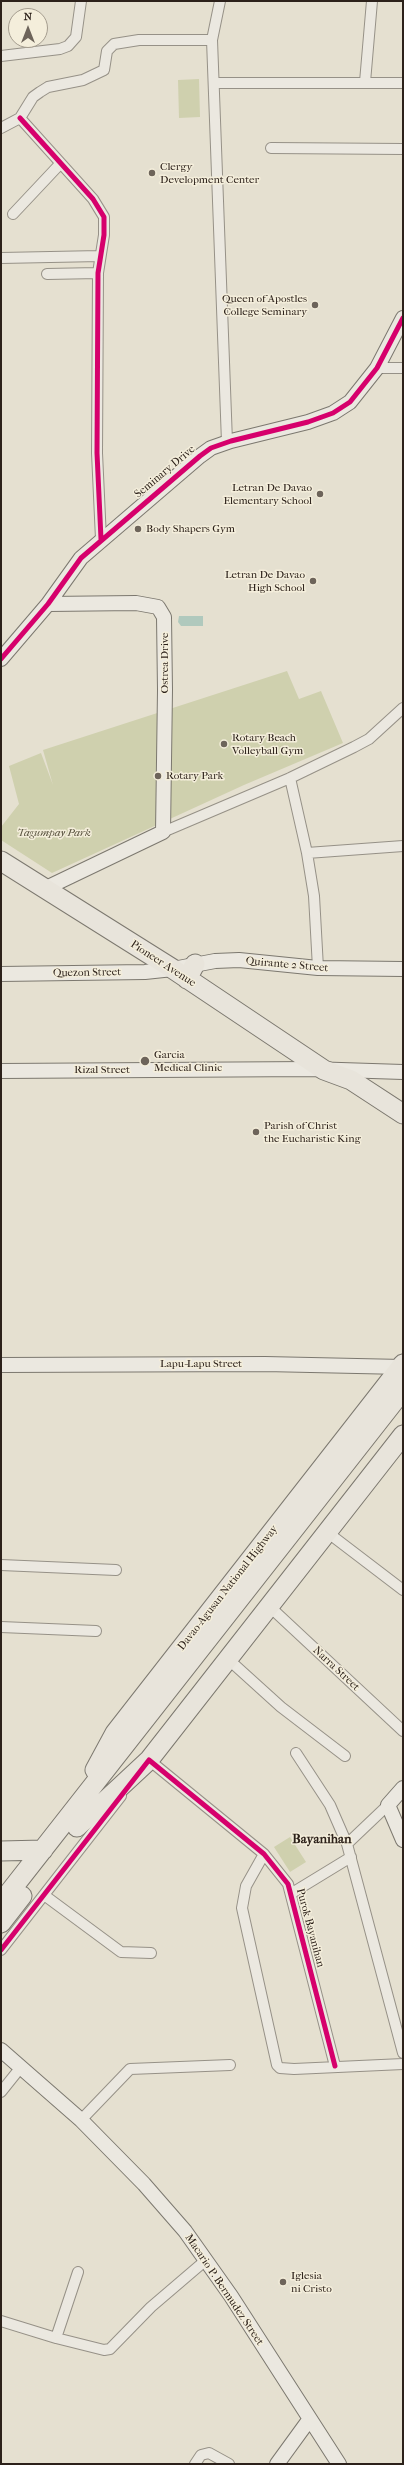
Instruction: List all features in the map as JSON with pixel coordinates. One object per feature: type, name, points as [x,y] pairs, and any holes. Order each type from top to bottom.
[{"type":"highway","name":"Pioneer Avenue","points":[[1,861],[44,889],[185,971],[324,1070],[351,1080],[403,1114]]},
{"type":"highway","name":"Pioneer Avenue","points":[[324,1070],[331,1080],[403,1127]]},
{"type":"highway","name":"Davao-Agusan National Highway","points":[[72,1823],[115,1733],[402,1366]]},
{"type":"highway","name":"Davao-Agusan National Highway","points":[[1,1917],[43,1850],[72,1823],[149,1760],[270,1606],[315,1524],[403,1390]]},
{"type":"highway","name":"Davao-Agusan National Highway","points":[[1,1917],[72,1823],[315,1524],[403,1410]]},
{"type":"highway","name":"Davao-Agusan National Highway","points":[[315,1524],[403,1435]]},
{"type":"highway","points":[[1,1851],[43,1850]]},
{"type":"street","points":[[1,56],[60,49],[73,43],[76,37],[81,1]]},
{"type":"street","points":[[220,1],[212,40],[227,442]]},
{"type":"street","points":[[365,82],[372,1]]},
{"type":"street","points":[[1,128],[20,118],[33,97],[48,87],[83,80],[104,70],[107,51],[114,44],[139,40],[212,40]]},
{"type":"street","points":[[214,83],[403,83]]},
{"type":"street","points":[[20,118],[93,199],[104,217],[105,226],[98,273],[97,453],[101,539]]},
{"type":"street","points":[[271,148],[403,149]]},
{"type":"street","points":[[13,214],[60,164]]},
{"type":"street","points":[[1,258],[100,256]]},
{"type":"street","points":[[47,274],[98,273]]},
{"type":"street","name":"Seminary Drive","points":[[1,659],[48,604],[72,567],[101,539],[200,456],[227,442],[308,422],[333,413],[357,396],[377,368],[403,318]]},
{"type":"street","points":[[377,368],[403,368]]},
{"type":"street","name":"Ostrea Drive","points":[[48,604],[146,603],[158,607],[162,612],[165,690],[163,832]]},
{"type":"street","points":[[44,889],[163,832],[290,778],[369,739],[403,708]]},
{"type":"street","points":[[290,778],[307,853],[314,896],[318,968]]},
{"type":"street","points":[[307,853],[403,846]]},
{"type":"street","name":"Quirante 2 Street","points":[[185,971],[238,960],[318,968],[403,969]]},
{"type":"street","name":"Quezon Street","points":[[1,974],[185,971]]},
{"type":"street","name":"Rizal Street","points":[[1,1071],[324,1070],[403,1072]]},
{"type":"street","name":"Lapu-Lapu Street","points":[[1,1365],[265,1364],[402,1366]]},
{"type":"street","points":[[315,1524],[403,1590]]},
{"type":"street","points":[[1,1565],[116,1570]]},
{"type":"street","name":"Narra Street","points":[[270,1606],[403,1731]]},
{"type":"street","points":[[1,1627],[96,1631]]},
{"type":"street","points":[[228,1659],[281,1707],[345,1756]]},
{"type":"street","points":[[296,1753],[330,1805],[347,1844],[403,2053]]},
{"type":"street","points":[[1,1950],[149,1760]]},
{"type":"street","name":"Purok Bayanihan","points":[[149,1760],[264,1854],[281,1873],[292,1893],[335,2066]]},
{"type":"street","points":[[347,1844],[388,1805],[403,1788]]},
{"type":"street","points":[[388,1805],[403,1840]]},
{"type":"street","points":[[264,1854],[246,1886],[242,1908],[275,2060],[280,2068],[403,2064]]},
{"type":"street","points":[[292,1893],[351,1857]]},
{"type":"street","points":[[44,1895],[121,1952],[135,1954],[151,1953]]},
{"type":"street","name":"Macario P. Bermudez Street","points":[[1,2050],[81,2120],[171,2214],[206,2260],[309,2420],[340,2464]]},
{"type":"street","points":[[81,2120],[130,2069],[230,2065]]},
{"type":"street","points":[[1,2092],[21,2067]]},
{"type":"street","points":[[1,2321],[56,2338],[104,2350],[110,2349],[151,2307],[206,2260]]},
{"type":"street","points":[[56,2338],[78,2272]]},
{"type":"street","points":[[277,2464],[309,2420]]},
{"type":"street","points":[[195,2464],[201,2455],[209,2453],[229,2464]]},
{"type":"green space","points":[[199,79],[200,117],[179,118],[178,80]]},
{"type":"green space","name":"Rotary Park","points":[[287,671],[299,699],[321,691],[343,743],[244,785],[52,873],[1,840],[1,827],[19,804],[9,766],[41,753],[53,785],[43,750]]},
{"type":"green space","points":[[290,1837],[306,1862],[290,1872],[274,1847]]},
{"type":"shaded area","points":[[179,616],[203,616],[203,626],[181,626],[178,622]]},
{"type":"cycle path","points":[[20,118],[93,199],[104,217],[104,235],[98,273],[97,453],[101,539]]},
{"type":"cycle path","points":[[1,659],[48,604],[81,558],[200,456],[211,448],[231,441],[308,422],[333,413],[350,402],[377,368],[403,318]]},
{"type":"cycle path","points":[[1,1950],[149,1760],[264,1854],[288,1884],[335,2066]]},
{"type":"place","name":"Clergy Development Center","points":[[152,173]]},
{"type":"place","name":"Queen of Apostles College Seminary","points":[[315,305]]},
{"type":"place","name":"Letran De Davao Elementary School","points":[[320,494]]},
{"type":"place","name":"Body Shapers Gym","points":[[138,529]]},
{"type":"place","name":"Letran De Davao High School","points":[[313,581]]},
{"type":"place","name":"Rotary Beach Volleyball Gym","points":[[224,744]]},
{"type":"place","name":"Rotary Park","points":[[158,776]]},
{"type":"place","name":"Garcia Medical Clinic","points":[[145,1061]]},
{"type":"place","name":"Parish of Christ the Eucharistic King","points":[[256,1132]]},
{"type":"place","name":"Iglesia ni Cristo","points":[[283,2282]]},
{"type":"district","name":"Bayanihan","points":[[322,1840]]},
{"type":"park label","name":"Tagumpay Park","points":[[54,833]]}]
